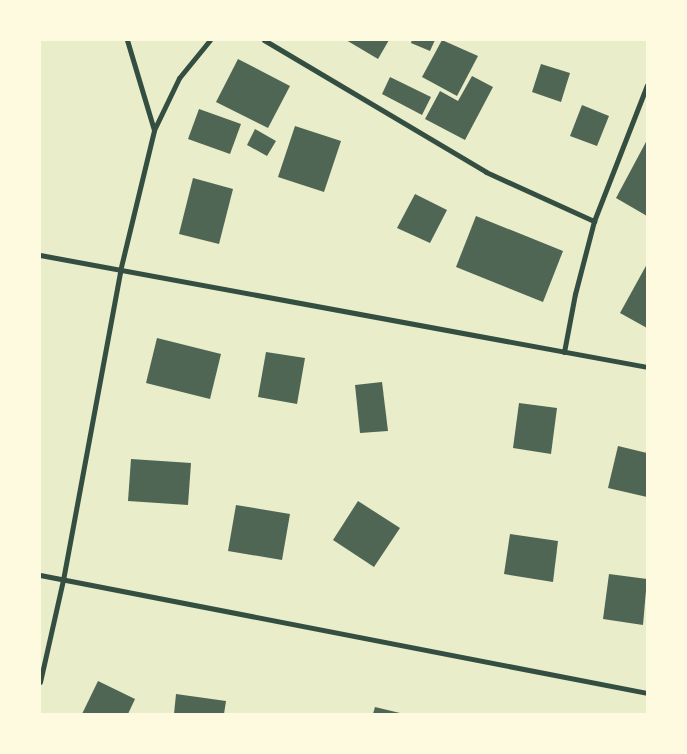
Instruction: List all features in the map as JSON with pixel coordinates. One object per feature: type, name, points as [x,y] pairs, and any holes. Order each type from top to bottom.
[{"type":"street","points":[[127,40],[154,130]]},
{"type":"street","points":[[40,682],[63,580],[120,271],[154,130],[179,78],[210,40]]},
{"type":"street","points":[[264,40],[486,172],[594,221]]},
{"type":"street","points":[[564,352],[574,294],[594,221],[647,85]]},
{"type":"street","points":[[40,255],[647,367]]},
{"type":"street","points":[[40,575],[647,693]]},
{"type":"building","points":[[346,40],[389,40],[378,59]]},
{"type":"building","points":[[412,40],[435,40],[430,51],[411,43]]},
{"type":"building","points":[[442,40],[478,56],[457,96],[422,77]]},
{"type":"building","points":[[238,59],[290,86],[268,128],[216,102]]},
{"type":"building","points":[[541,64],[570,73],[561,102],[532,92]]},
{"type":"building","points":[[472,76],[493,87],[465,140],[425,119],[440,91],[458,101]]},
{"type":"building","points":[[390,77],[431,97],[422,115],[382,94]]},
{"type":"building","points":[[582,105],[609,116],[597,146],[570,136]]},
{"type":"building","points":[[199,109],[241,124],[230,154],[188,139]]},
{"type":"building","points":[[295,126],[341,141],[324,192],[278,177]]},
{"type":"building","points":[[255,129],[276,141],[267,156],[247,145]]},
{"type":"building","points":[[647,140],[647,216],[616,198]]},
{"type":"building","points":[[193,178],[233,189],[219,244],[179,234]]},
{"type":"building","points":[[415,194],[447,210],[430,243],[397,228]]},
{"type":"building","points":[[476,216],[563,251],[543,302],[456,267]]},
{"type":"building","points":[[647,264],[647,328],[620,313]]},
{"type":"building","points":[[157,338],[221,354],[210,399],[146,383]]},
{"type":"building","points":[[266,352],[305,358],[297,404],[258,397]]},
{"type":"building","points":[[382,382],[388,431],[360,433],[355,385]]},
{"type":"building","points":[[519,403],[557,408],[551,454],[513,448]]},
{"type":"building","points":[[618,446],[647,453],[647,497],[608,488]]},
{"type":"building","points":[[131,459],[191,463],[188,505],[128,501]]},
{"type":"building","points":[[358,501],[400,528],[374,567],[333,540]]},
{"type":"building","points":[[236,505],[290,514],[282,560],[228,551]]},
{"type":"building","points":[[510,534],[558,541],[553,582],[504,574]]},
{"type":"building","points":[[609,574],[647,579],[643,625],[603,619]]},
{"type":"building","points":[[98,681],[135,699],[128,714],[82,714]]},
{"type":"building","points":[[176,694],[226,701],[224,714],[174,714]]},
{"type":"building","points":[[375,707],[400,713],[400,714],[373,714]]}]
